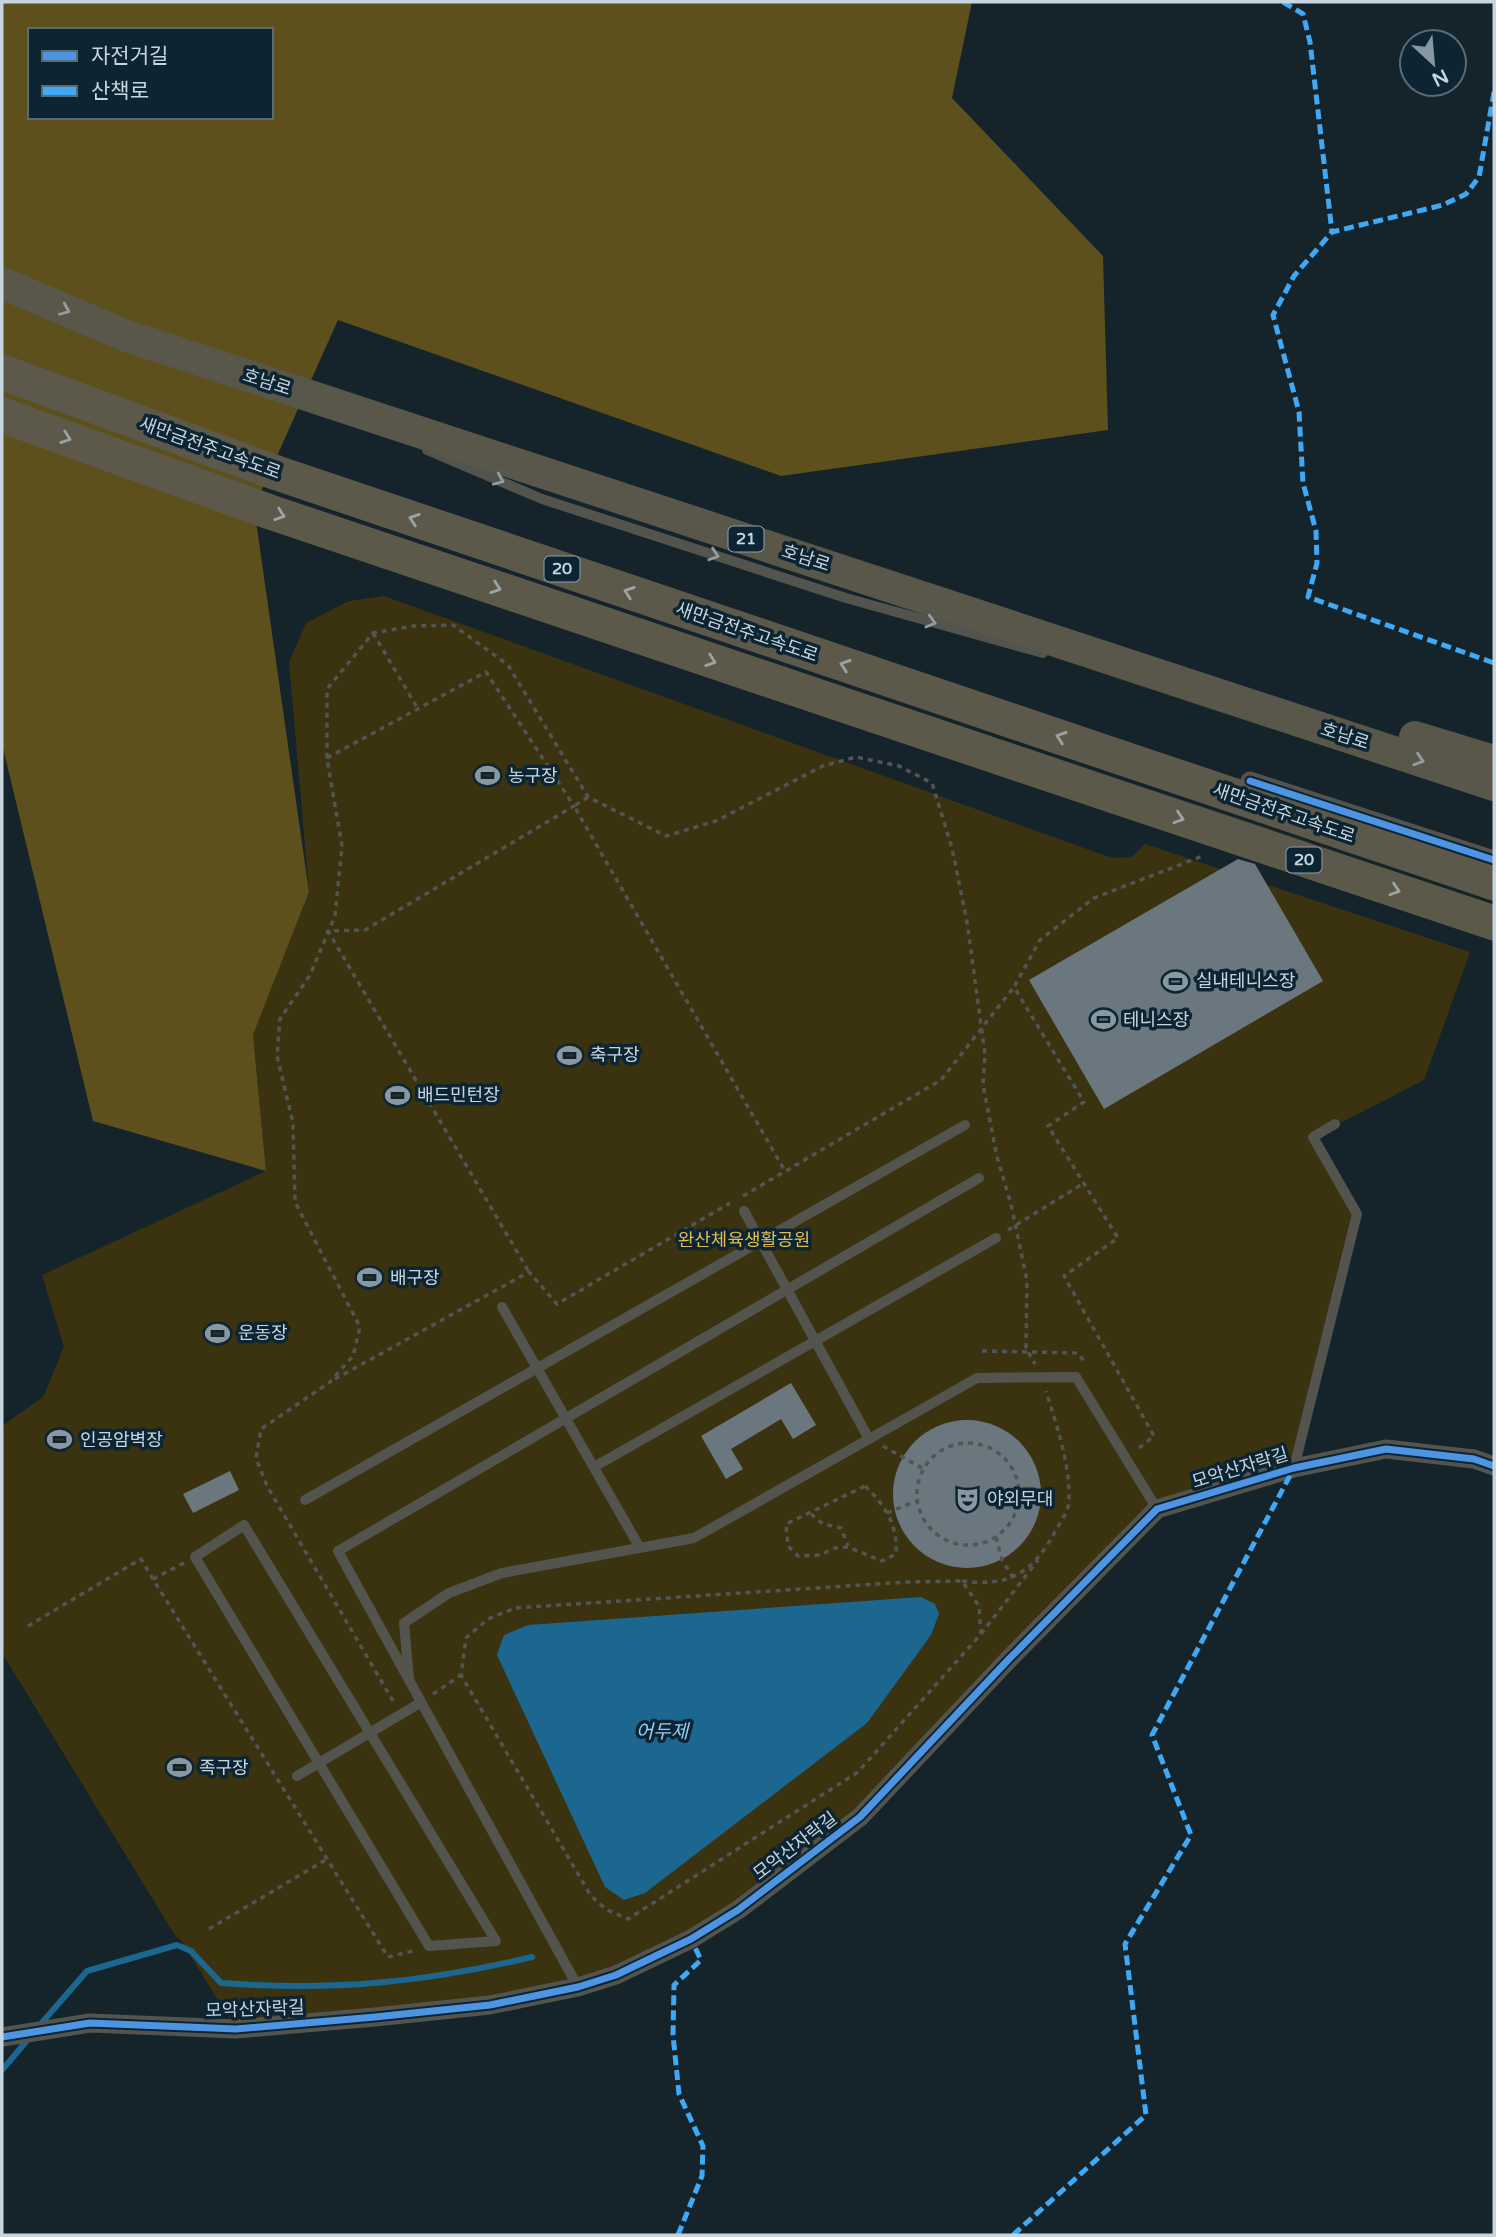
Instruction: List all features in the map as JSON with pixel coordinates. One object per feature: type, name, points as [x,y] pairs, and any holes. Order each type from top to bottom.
[{"type":"highway","name":"호남로","points":[[2,261],[159,324],[1139,651],[1494,761]]},
{"type":"highway","name":"호남로","points":[[2,283],[124,335],[1494,785]]},
{"type":"highway","name":"새만금전주고속도로","points":[[2,372],[277,473],[1494,883]]},
{"type":"highway","name":"20","points":[[2,415],[270,512],[1494,923]]},
{"type":"street","points":[[1250,781],[1494,860]]},
{"type":"street","name":"모악산자락길","points":[[5,2036],[90,2023],[236,2029],[490,2005],[578,1987],[616,1975],[691,1939],[738,1910],[860,1817],[1157,1509],[1294,1468],[1386,1449],[1474,1459],[1494,1465]]},
{"type":"lane","points":[[255,378],[393,436]]},
{"type":"lane","points":[[418,446],[555,503],[846,598],[1057,657]]},
{"type":"lane","points":[[1110,672],[1375,746]]},
{"type":"lane","points":[[1294,1468],[1357,1214],[1313,1137],[1335,1124]]},
{"type":"lane","points":[[305,1500],[965,1125]]},
{"type":"lane","points":[[578,1987],[338,1552],[978,1178]]},
{"type":"lane","points":[[744,1211],[869,1439]]},
{"type":"lane","points":[[594,1467],[996,1238]]},
{"type":"lane","points":[[502,1307],[640,1548]]},
{"type":"lane","points":[[410,1684],[404,1623],[449,1593],[502,1573],[694,1538],[977,1378],[1076,1377],[1157,1509]]},
{"type":"lane","points":[[244,1525],[370,1733],[496,1941],[429,1947],[195,1557],[244,1525]]},
{"type":"lane","points":[[298,1776],[420,1703]]},
{"type":"path","points":[[330,1381],[353,1356],[360,1327],[295,1202],[293,1123],[277,1056],[280,1019],[310,975],[335,916],[342,846],[327,759],[327,689],[373,633],[413,626],[453,625],[508,665],[588,797],[666,836],[716,821],[823,766],[856,757],[899,766],[932,783],[954,860],[982,1029],[983,1085],[997,1157],[1011,1204],[1027,1281],[1026,1348],[1042,1377],[1066,1459],[1069,1505],[1044,1553],[981,1634],[858,1772],[628,1919],[607,1910],[591,1896],[461,1675],[466,1638],[488,1619],[514,1608],[907,1582],[962,1581],[988,1584],[1014,1578],[1044,1553]]},
{"type":"path","points":[[373,633],[418,709]]},
{"type":"path","points":[[327,759],[486,672],[574,806],[785,1171]]},
{"type":"path","points":[[328,931],[365,930],[588,797]]},
{"type":"path","points":[[328,931],[529,1272],[557,1304],[941,1080],[1014,987],[1040,940],[1094,898],[1211,853]]},
{"type":"path","points":[[1014,987],[1084,1102],[1048,1126],[1118,1238],[1064,1276],[1154,1436],[1139,1448]]},
{"type":"path","points":[[996,1238],[1084,1183]]},
{"type":"path","points":[[401,1714],[267,1486],[256,1458],[261,1429],[330,1381],[529,1272]]},
{"type":"path","points":[[982,1351],[1078,1353],[1092,1374]]},
{"type":"path","points":[[1132,1437],[1145,1458]]},
{"type":"path","points":[[869,1439],[923,1468]]},
{"type":"path","points":[[962,1443],[986,1446],[1006,1459],[1015,1472],[1019,1488],[1018,1506],[1011,1522],[996,1537],[983,1544],[965,1546],[948,1542],[933,1532],[922,1518],[916,1501],[917,1483],[923,1468],[933,1456],[946,1447],[962,1443]]},
{"type":"path","points":[[865,1486],[883,1503],[897,1540],[896,1554],[882,1561],[848,1547],[835,1548],[820,1555],[798,1556],[788,1546],[786,1524],[811,1514],[865,1486]]},
{"type":"path","points":[[887,1513],[916,1501]]},
{"type":"path","points":[[811,1514],[823,1524],[841,1528],[848,1547]]},
{"type":"path","points":[[996,1537],[1002,1560],[1014,1578]]},
{"type":"path","points":[[152,1579],[195,1557]]},
{"type":"path","points":[[28,1626],[141,1559],[388,1957],[429,1947]]},
{"type":"path","points":[[962,1581],[979,1606],[981,1634]]},
{"type":"path","points":[[420,1703],[461,1675]]},
{"type":"path","points":[[209,1929],[327,1859]]},
{"type":"green space","name":"완산체육생활공원","points":[[384,596],[1112,858],[1132,857],[1145,844],[1470,952],[1424,1080],[1313,1137],[1357,1214],[1294,1468],[1157,1509],[860,1817],[738,1910],[578,1987],[236,2029],[180,1939],[176,1937],[2,1653],[2,1426],[43,1397],[64,1347],[42,1275],[266,1171],[253,1035],[309,892],[289,662],[306,623],[349,601]]},
{"type":"shaded area","points":[[2,2],[972,2],[952,98],[1103,256],[1108,430],[781,476],[338,320],[254,507],[309,892],[253,1035],[266,1171],[93,1121],[2,744]]},
{"type":"water","name":"어두제","points":[[921,1597],[935,1604],[939,1614],[931,1635],[867,1723],[645,1893],[624,1900],[605,1887],[497,1655],[504,1635],[528,1625]]},
{"type":"building","name":"실내테니스장","points":[[1238,859],[1255,864],[1323,981],[1104,1109],[1029,980]]},
{"type":"building","points":[[791,1383],[816,1425],[793,1439],[781,1419],[731,1449],[743,1469],[726,1479],[701,1436]]},
{"type":"building","name":"야외무대","points":[[967,1420],[995,1426],[1019,1442],[1035,1466],[1041,1494],[1035,1522],[1019,1546],[995,1562],[967,1568],[939,1562],[915,1546],[899,1522],[893,1494],[899,1466],[915,1442],[939,1426]]},
{"type":"building","points":[[230,1471],[239,1490],[193,1513],[183,1494]]},
{"type":"waterway","points":[[39,2026],[87,1971],[177,1945],[191,1951],[221,1983],[262,1985],[378,1983],[453,1973],[532,1957]]},
{"type":"waterway","points":[[2,2070],[30,2037]]},
{"type":"marked path","points":[[1283,2],[1303,14],[1310,42],[1332,232]]},
{"type":"marked path","points":[[1494,92],[1479,177],[1466,194],[1443,205],[1332,232],[1294,276],[1273,315],[1299,412],[1303,483],[1316,531],[1317,563],[1308,597],[1494,663]]},
{"type":"marked path","points":[[1013,2235],[1146,2115],[1125,1944],[1191,1835],[1152,1735],[1294,1468]]},
{"type":"marked path","points":[[678,2235],[702,2176],[703,2146],[679,2094],[673,2035],[674,1985],[701,1960],[691,1939]]},
{"type":"cycle path","points":[[1250,781],[1494,860]]},
{"type":"cycle path","points":[[2,2037],[90,2023],[236,2029],[375,2017],[490,2005],[578,1987],[616,1975],[691,1939],[738,1910],[860,1817],[1008,1660],[1157,1509],[1294,1468],[1386,1449],[1474,1459],[1494,1466]]},
{"type":"place","name":"농구장","points":[[488,776]]},
{"type":"place","name":"실내테니스장","points":[[1176,981]]},
{"type":"place","name":"테니스장","points":[[1103,1020]]},
{"type":"place","name":"축구장","points":[[570,1055]]},
{"type":"place","name":"배드민턴장","points":[[397,1095]]},
{"type":"place","name":"배구장","points":[[370,1278]]},
{"type":"place","name":"운동장","points":[[218,1333]]},
{"type":"place","name":"인공암벽장","points":[[60,1440]]},
{"type":"place","name":"야외무대","points":[[967,1499]]},
{"type":"place","name":"족구장","points":[[179,1768]]}]
